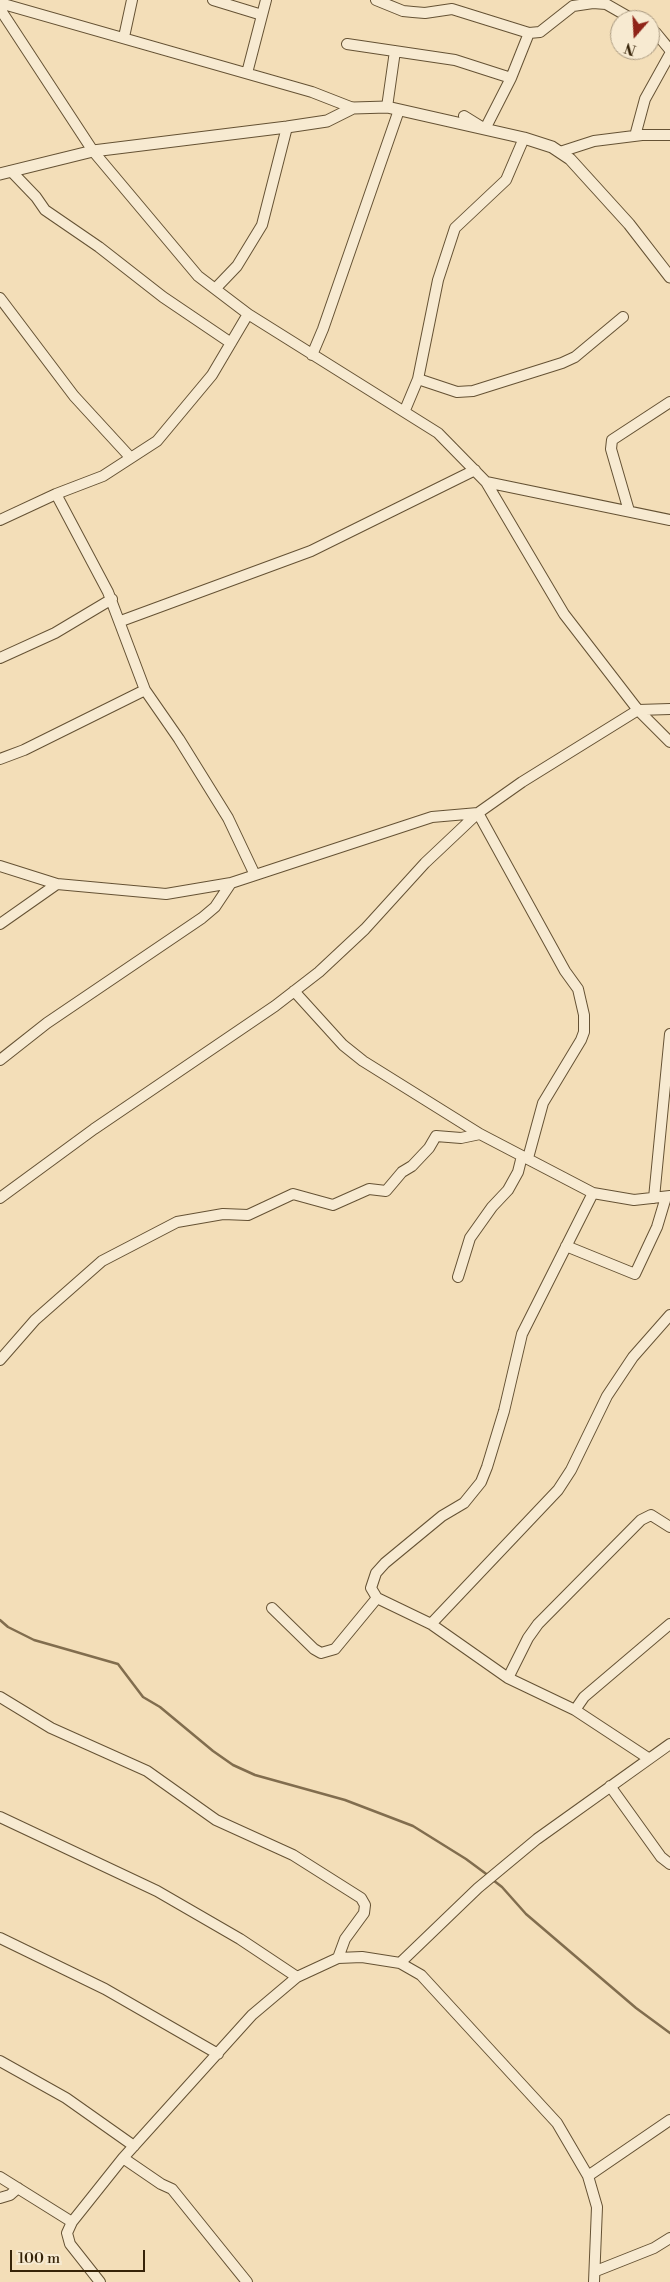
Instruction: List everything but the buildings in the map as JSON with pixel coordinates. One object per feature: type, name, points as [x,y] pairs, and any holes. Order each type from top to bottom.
[{"type":"street","points":[[124,37],[132,0]]},
{"type":"street","points":[[213,0],[262,15]]},
{"type":"street","points":[[247,74],[266,0]]},
{"type":"street","points":[[376,0],[403,11],[425,13],[452,9],[529,33],[540,32],[573,6],[606,4],[616,10]]},
{"type":"street","points":[[0,3],[312,92],[353,108],[387,107],[524,138],[552,147],[570,159],[629,224],[670,277]]},
{"type":"street","points":[[0,9],[93,151],[198,276],[248,314],[312,355],[405,410],[438,433],[486,482],[564,614],[638,710],[670,742]]},
{"type":"street","points":[[485,129],[511,78],[529,33]]},
{"type":"street","points":[[660,38],[670,50]]},
{"type":"street","points":[[347,44],[454,60],[511,78]]},
{"type":"street","points":[[387,107],[394,51]]},
{"type":"street","points":[[635,136],[645,99],[670,54]]},
{"type":"street","points":[[6,173],[93,151],[287,128],[327,121],[353,108]]},
{"type":"street","points":[[312,355],[399,110]]},
{"type":"street","points":[[464,116],[485,129]]},
{"type":"street","points":[[215,289],[237,266],[262,225],[287,128]]},
{"type":"street","points":[[560,152],[594,141],[635,136],[670,135]]},
{"type":"street","points":[[405,410],[418,379],[438,280],[455,228],[506,180],[524,138]]},
{"type":"street","points":[[6,173],[36,197],[45,210],[99,247],[163,297],[231,343]]},
{"type":"street","points":[[0,298],[74,396],[130,457]]},
{"type":"street","points":[[0,520],[56,494],[103,476],[157,441],[212,375],[248,314]]},
{"type":"street","points":[[418,379],[457,392],[472,391],[569,360],[623,317]]},
{"type":"street","points":[[629,511],[611,449],[612,440],[670,402]]},
{"type":"street","points":[[121,621],[311,551],[475,470]]},
{"type":"street","points":[[486,482],[670,520]]},
{"type":"street","points":[[56,494],[112,599],[121,621],[133,662],[145,690],[228,818],[255,875]]},
{"type":"street","points":[[0,658],[55,633],[112,599]]},
{"type":"street","points":[[0,759],[24,750],[145,690]]},
{"type":"street","points":[[0,1198],[94,1129],[294,992],[320,972],[365,929],[425,864],[478,813],[522,782],[638,710],[670,709]]},
{"type":"street","points":[[0,866],[57,884],[166,894],[231,883],[432,817],[478,813]]},
{"type":"street","points":[[458,1277],[470,1238],[492,1207],[508,1190],[518,1172],[543,1103],[582,1040],[584,1032],[584,1015],[578,989],[565,971],[478,813]]},
{"type":"street","points":[[0,1060],[46,1023],[202,918],[215,907],[231,883]]},
{"type":"street","points":[[0,924],[57,884]]},
{"type":"street","points":[[294,992],[343,1045],[362,1061],[480,1134],[593,1193],[634,1200],[668,1196],[657,1228],[635,1274],[566,1246]]},
{"type":"street","points":[[654,1198],[670,1034]]},
{"type":"street","points":[[0,1360],[35,1320],[102,1261],[177,1222],[223,1214],[248,1215],[293,1194],[333,1205],[370,1189],[386,1191],[402,1172],[412,1166],[429,1148],[436,1136],[461,1138],[480,1134]]},
{"type":"street","points":[[593,1193],[522,1334],[504,1411],[488,1467],[481,1482],[464,1503],[442,1516],[385,1563],[376,1573],[372,1583],[372,1593],[377,1598],[431,1624],[508,1678],[574,1710],[648,1758]]},
{"type":"street","points":[[431,1624],[558,1490],[571,1470],[607,1396],[633,1357],[670,1315]]},
{"type":"street","points":[[508,1678],[526,1642],[538,1624],[641,1520],[651,1515],[670,1527]]},
{"type":"street","points":[[272,1608],[321,1654],[335,1649],[377,1598]]},
{"type":"street","points":[[574,1710],[589,1692],[670,1624]]},
{"type":"street","points":[[0,1697],[51,1728],[147,1771],[216,1820],[293,1855],[361,1898],[365,1905],[364,1914],[345,1939],[338,1958]]},
{"type":"street","points":[[400,1963],[478,1888],[520,1852],[670,1744]]},
{"type":"street","points":[[610,1786],[662,1857],[670,1864]]},
{"type":"street","points":[[0,1817],[157,1891],[240,1939],[297,1976]]},
{"type":"street","points":[[0,1938],[105,1988],[218,2054]]},
{"type":"street","points":[[100,2282],[70,2244],[67,2233],[72,2222],[123,2158],[252,2016],[297,1976],[338,1958],[362,1957],[400,1963],[421,1975],[557,2123],[588,2176],[597,2207],[596,2271],[594,2282]]},
{"type":"street","points":[[0,2061],[66,2098],[134,2146]]},
{"type":"street","points":[[588,2176],[670,2120]]},
{"type":"street","points":[[123,2158],[161,2184],[172,2189],[247,2282]]},
{"type":"street","points":[[0,2177],[72,2222]]},
{"type":"street","points":[[0,2198],[10,2195],[18,2188]]},
{"type":"street","points":[[596,2271],[654,2248],[670,2238]]},
{"type":"waterway","points":[[0,1620],[8,1627],[34,1640],[118,1664],[143,1697],[160,1707],[233,1765],[255,1775],[345,1800],[413,1826],[466,1859],[489,1876]]},
{"type":"waterway","points":[[493,1880],[502,1887],[526,1914],[636,2008],[670,2033]]}]
